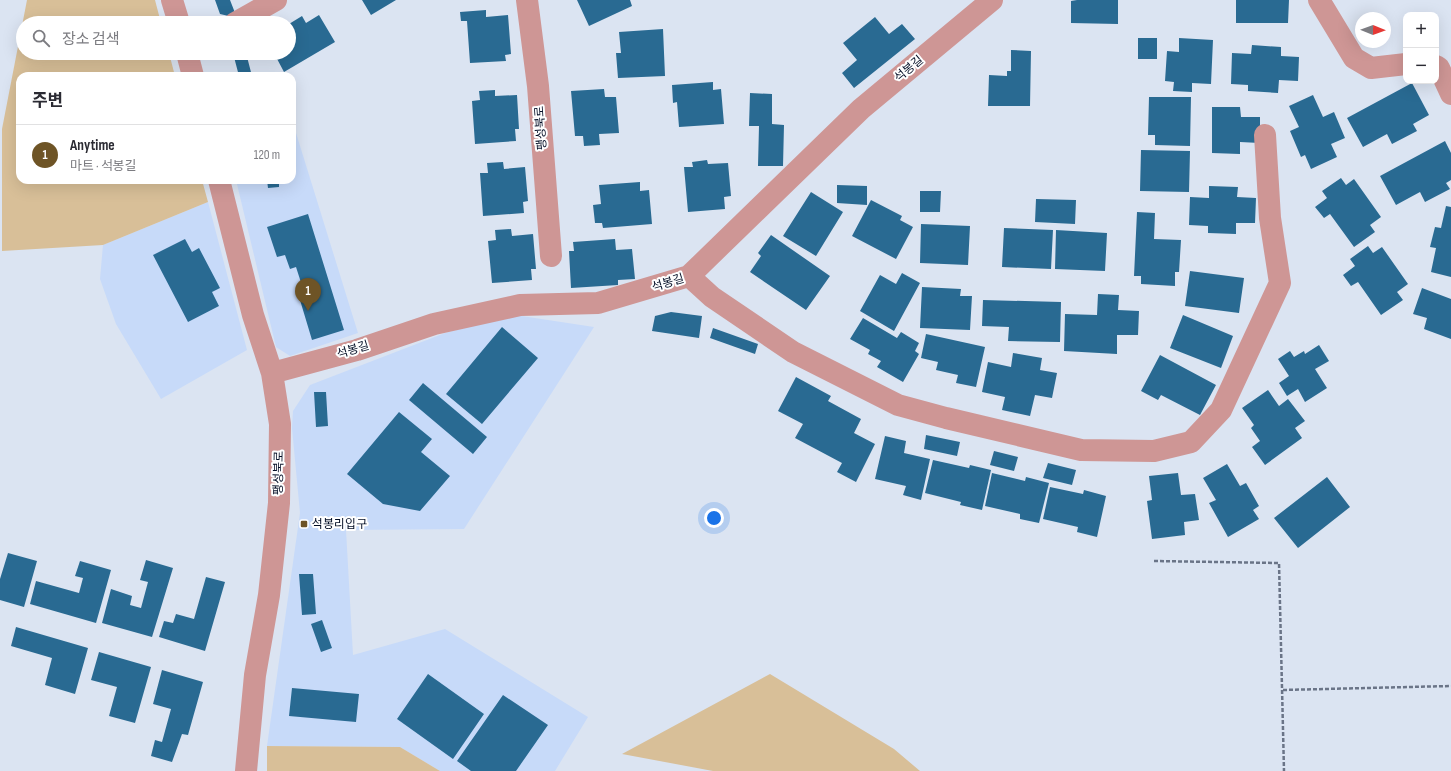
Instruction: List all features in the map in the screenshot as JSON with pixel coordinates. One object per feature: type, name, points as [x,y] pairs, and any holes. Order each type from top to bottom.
[{"type":"street","points":[[172,0],[177,16]]},
{"type":"street","points":[[247,16],[276,0]]},
{"type":"street","name":"팽성북로","points":[[527,0],[538,86],[550,256]]},
{"type":"street","name":"석봉길","points":[[272,372],[357,350],[434,324],[520,305],[598,303],[690,276],[861,109],[992,0]]},
{"type":"street","points":[[1319,0],[1354,58],[1371,68],[1403,64]]},
{"type":"street","points":[[189,60],[192,72]]},
{"type":"street","points":[[1439,68],[1451,94]]},
{"type":"street","points":[[690,276],[712,297],[793,352],[898,405],[1081,450],[1154,451],[1191,442],[1221,410],[1280,283],[1270,218],[1265,135]]},
{"type":"street","name":"팽성북로","points":[[220,184],[253,315],[272,372],[280,424],[279,503],[269,595],[255,675],[246,771]]},
{"type":"path","points":[[1154,561],[1279,563],[1284,771]]},
{"type":"path","points":[[1282,690],[1451,686]]},
{"type":"shaded area","points":[[27,0],[155,0],[159,16],[24,16]]},
{"type":"shaded area","points":[[16,57],[16,60],[171,60],[174,72],[16,72],[16,184],[203,184],[208,202],[103,245],[2,251],[2,129]]},
{"type":"shaded area","points":[[296,133],[358,333],[290,356],[276,347],[237,184],[296,184]]},
{"type":"shaded area","points":[[208,202],[247,350],[161,399],[116,324],[100,279],[103,245]]},
{"type":"shaded area","points":[[515,315],[594,327],[464,529],[346,530],[353,655],[445,629],[588,717],[555,771],[440,771],[400,747],[267,746],[300,513],[292,428],[293,411],[310,385],[445,333]]},
{"type":"shaded area","points":[[770,674],[894,749],[920,771],[713,771],[622,754]]},
{"type":"shaded area","points":[[267,746],[400,747],[440,771],[267,771]]},
{"type":"building","points":[[215,0],[230,0],[236,16],[220,14]]},
{"type":"building","points":[[362,0],[396,0],[371,15]]},
{"type":"building","points":[[577,0],[630,0],[632,6],[589,26]]},
{"type":"building","points":[[1118,0],[1118,24],[1071,23],[1071,1]]},
{"type":"building","points":[[1236,0],[1289,0],[1288,23],[1236,23]]},
{"type":"building","points":[[486,10],[486,17],[508,15],[511,54],[505,55],[506,61],[470,63],[467,21],[461,21],[460,12]]},
{"type":"building","points":[[319,15],[335,42],[284,72],[278,60],[296,60],[296,20],[302,16],[306,23]]},
{"type":"building","points":[[875,17],[889,34],[902,24],[915,39],[854,88],[842,73],[857,60],[843,43]]},
{"type":"building","points":[[663,29],[665,76],[618,78],[616,53],[621,53],[619,32]]},
{"type":"building","points":[[1138,38],[1157,38],[1157,59],[1138,59]]},
{"type":"building","points":[[1179,38],[1213,40],[1211,84],[1192,83],[1192,92],[1173,91],[1174,82],[1165,81],[1167,51],[1179,52]]},
{"type":"building","points":[[1252,45],[1281,47],[1281,56],[1299,57],[1298,81],[1279,80],[1278,93],[1248,91],[1248,85],[1231,84],[1232,53],[1251,54]]},
{"type":"building","points":[[1011,50],[1031,51],[1030,106],[988,106],[989,75],[1007,76],[1007,71],[1011,71]]},
{"type":"building","points":[[235,60],[248,60],[251,72],[238,72]]},
{"type":"building","points":[[713,82],[713,90],[721,89],[724,124],[679,127],[677,102],[673,103],[672,85]]},
{"type":"building","points":[[1410,84],[1413,84],[1429,115],[1413,124],[1417,131],[1392,144],[1387,134],[1363,147],[1347,118]]},
{"type":"building","points":[[604,89],[605,97],[616,97],[619,133],[599,134],[600,145],[584,146],[583,136],[575,136],[571,91]]},
{"type":"building","points":[[495,90],[495,96],[517,95],[519,129],[515,129],[516,141],[475,144],[472,101],[480,100],[479,91]]},
{"type":"building","points":[[750,93],[772,94],[772,124],[784,125],[783,166],[758,166],[759,126],[749,126]]},
{"type":"building","points":[[1313,95],[1323,117],[1334,112],[1345,138],[1331,144],[1337,157],[1311,169],[1305,155],[1301,157],[1290,131],[1299,127],[1289,106]]},
{"type":"building","points":[[1149,97],[1191,97],[1190,146],[1155,145],[1155,135],[1148,135]]},
{"type":"building","points":[[1212,107],[1240,107],[1241,117],[1260,117],[1260,143],[1240,142],[1240,154],[1212,153]]},
{"type":"building","points":[[1445,141],[1451,153],[1451,180],[1446,183],[1450,189],[1425,202],[1420,192],[1396,205],[1380,176]]},
{"type":"building","points":[[1141,150],[1190,151],[1189,192],[1140,191]]},
{"type":"building","points":[[707,160],[708,164],[728,163],[731,196],[724,197],[725,209],[688,212],[684,167],[693,167],[692,162]]},
{"type":"building","points":[[503,162],[504,169],[525,167],[528,201],[523,202],[524,213],[483,216],[480,173],[488,173],[487,163]]},
{"type":"building","points":[[1341,178],[1346,185],[1354,179],[1381,217],[1370,225],[1375,232],[1354,247],[1330,214],[1324,218],[1315,207],[1327,198],[1322,191]]},
{"type":"building","points":[[640,182],[640,191],[649,190],[652,224],[603,228],[602,223],[595,223],[593,205],[601,204],[599,185]]},
{"type":"building","points":[[268,184],[279,184],[279,187],[268,188]]},
{"type":"building","points":[[837,185],[867,186],[867,205],[837,203]]},
{"type":"building","points":[[1209,186],[1238,187],[1237,197],[1256,198],[1255,223],[1236,223],[1236,234],[1208,233],[1208,226],[1189,225],[1190,197],[1209,198]]},
{"type":"building","points":[[920,191],[941,191],[940,212],[920,212]]},
{"type":"building","points":[[811,192],[843,212],[816,256],[783,236]]},
{"type":"building","points":[[1036,199],[1076,200],[1075,224],[1035,222]]},
{"type":"building","points":[[871,200],[902,216],[900,220],[913,227],[896,259],[852,236]]},
{"type":"building","points":[[1446,206],[1451,207],[1451,277],[1431,272],[1436,248],[1430,247],[1435,227],[1441,228]]},
{"type":"building","points":[[1137,212],[1155,213],[1154,239],[1181,240],[1179,272],[1175,272],[1175,286],[1141,284],[1141,276],[1134,276]]},
{"type":"building","points":[[308,214],[344,330],[312,340],[300,300],[306,298],[296,267],[290,269],[285,255],[277,257],[267,227]]},
{"type":"building","points":[[921,224],[970,226],[968,265],[920,263]]},
{"type":"building","points":[[1004,228],[1053,230],[1051,269],[1002,267]]},
{"type":"building","points":[[511,229],[512,236],[533,234],[536,269],[531,269],[532,280],[492,283],[488,241],[496,240],[495,230]]},
{"type":"building","points":[[1056,230],[1107,233],[1105,271],[1055,269]]},
{"type":"building","points":[[771,235],[830,276],[806,310],[750,272],[761,256],[758,253]]},
{"type":"building","points":[[185,239],[192,252],[199,248],[220,288],[212,292],[219,306],[188,322],[153,255]]},
{"type":"building","points":[[615,239],[616,250],[632,249],[635,279],[618,280],[618,285],[571,288],[569,251],[574,251],[573,242]]},
{"type":"building","points":[[1368,246],[1373,253],[1382,247],[1408,284],[1397,292],[1403,300],[1381,315],[1358,282],[1351,286],[1343,275],[1355,266],[1350,259]]},
{"type":"building","points":[[1190,271],[1244,278],[1239,313],[1185,306]]},
{"type":"building","points":[[902,273],[920,283],[894,331],[860,311],[880,275],[896,284]]},
{"type":"building","points":[[922,287],[961,289],[960,296],[972,296],[970,330],[920,328]]},
{"type":"building","points":[[1422,288],[1451,299],[1451,339],[1424,329],[1427,318],[1413,314]]},
{"type":"building","points":[[1098,294],[1119,295],[1118,310],[1139,311],[1138,335],[1117,335],[1117,354],[1064,351],[1065,314],[1097,315]]},
{"type":"building","points":[[983,300],[1061,302],[1060,342],[1008,341],[1009,327],[982,326]]},
{"type":"building","points":[[671,312],[702,316],[699,338],[652,331],[655,316]]},
{"type":"building","points":[[1183,315],[1233,336],[1221,368],[1170,348]]},
{"type":"building","points":[[863,318],[897,338],[901,332],[919,343],[915,351],[919,354],[903,382],[877,367],[881,361],[868,354],[870,350],[850,339]]},
{"type":"building","points":[[502,327],[538,358],[482,424],[446,394]]},
{"type":"building","points":[[713,328],[758,344],[755,354],[710,338]]},
{"type":"building","points":[[926,334],[985,347],[976,387],[956,383],[958,375],[936,370],[938,362],[921,358]]},
{"type":"building","points":[[1319,345],[1329,361],[1315,369],[1327,388],[1305,402],[1298,389],[1287,396],[1279,383],[1289,376],[1278,359],[1290,351],[1294,357],[1304,351],[1305,354]]},
{"type":"building","points":[[1013,353],[1042,358],[1040,370],[1057,373],[1052,398],[1035,395],[1030,416],[1002,410],[1005,397],[982,392],[988,362],[1011,367]]},
{"type":"building","points":[[1160,355],[1216,385],[1200,415],[1161,395],[1158,400],[1141,391]]},
{"type":"building","points":[[796,377],[831,396],[828,401],[861,419],[854,433],[875,444],[856,482],[837,472],[842,463],[795,438],[803,424],[778,411]]},
{"type":"building","points":[[423,383],[487,437],[473,454],[409,400]]},
{"type":"building","points":[[1268,390],[1279,406],[1288,399],[1305,421],[1295,428],[1302,438],[1265,465],[1252,447],[1260,441],[1251,428],[1254,425],[1242,408]]},
{"type":"building","points":[[314,392],[326,392],[328,426],[316,427]]},
{"type":"building","points":[[399,412],[432,439],[421,452],[450,476],[420,511],[383,504],[347,474]]},
{"type":"building","points":[[926,435],[960,442],[957,456],[924,449]]},
{"type":"building","points":[[885,436],[906,441],[904,453],[930,459],[921,500],[903,495],[906,486],[875,479]]},
{"type":"building","points":[[994,451],[1018,457],[1014,471],[990,465]]},
{"type":"building","points":[[933,460],[969,468],[970,465],[991,470],[982,510],[960,505],[961,502],[925,493]]},
{"type":"building","points":[[1048,463],[1076,470],[1072,485],[1043,478]]},
{"type":"building","points":[[1227,464],[1240,486],[1246,483],[1259,506],[1253,510],[1259,519],[1228,537],[1209,503],[1216,500],[1203,478]]},
{"type":"building","points":[[992,473],[1025,481],[1026,477],[1049,483],[1039,523],[1020,519],[1020,514],[985,506]]},
{"type":"building","points":[[1178,473],[1181,495],[1195,494],[1199,520],[1184,522],[1185,535],[1152,539],[1147,501],[1152,500],[1149,476]]},
{"type":"building","points":[[1327,477],[1350,507],[1298,548],[1274,518]]},
{"type":"building","points":[[1050,487],[1083,494],[1084,490],[1106,496],[1097,537],[1077,532],[1078,527],[1043,519]]},
{"type":"building","points":[[8,553],[37,561],[24,607],[0,600],[0,579]]},
{"type":"building","points":[[146,560],[173,568],[152,637],[102,623],[111,589],[132,596],[130,605],[141,608],[148,582],[140,580]]},
{"type":"building","points":[[80,561],[111,570],[96,623],[30,604],[36,581],[79,593],[83,578],[75,576]]},
{"type":"building","points":[[299,574],[313,574],[316,614],[302,615]]},
{"type":"building","points":[[206,577],[225,582],[205,651],[159,637],[164,621],[173,623],[176,614],[194,619]]},
{"type":"building","points":[[322,620],[332,648],[321,652],[311,624]]},
{"type":"building","points":[[16,627],[88,648],[75,694],[45,685],[52,658],[11,646]]},
{"type":"building","points":[[99,652],[151,667],[135,723],[109,716],[117,687],[91,680]]},
{"type":"building","points":[[162,670],[203,682],[188,735],[182,734],[172,762],[151,756],[155,740],[162,742],[171,709],[153,704]]},
{"type":"building","points":[[428,674],[484,714],[453,759],[397,719]]},
{"type":"building","points":[[292,688],[359,694],[356,722],[289,716]]},
{"type":"building","points":[[503,695],[548,725],[516,771],[471,771],[457,761]]},
{"type":"place","name":"Anytime","points":[[308,311]]},
{"type":"place","name":"석봉리입구","points":[[304,524]]}]
